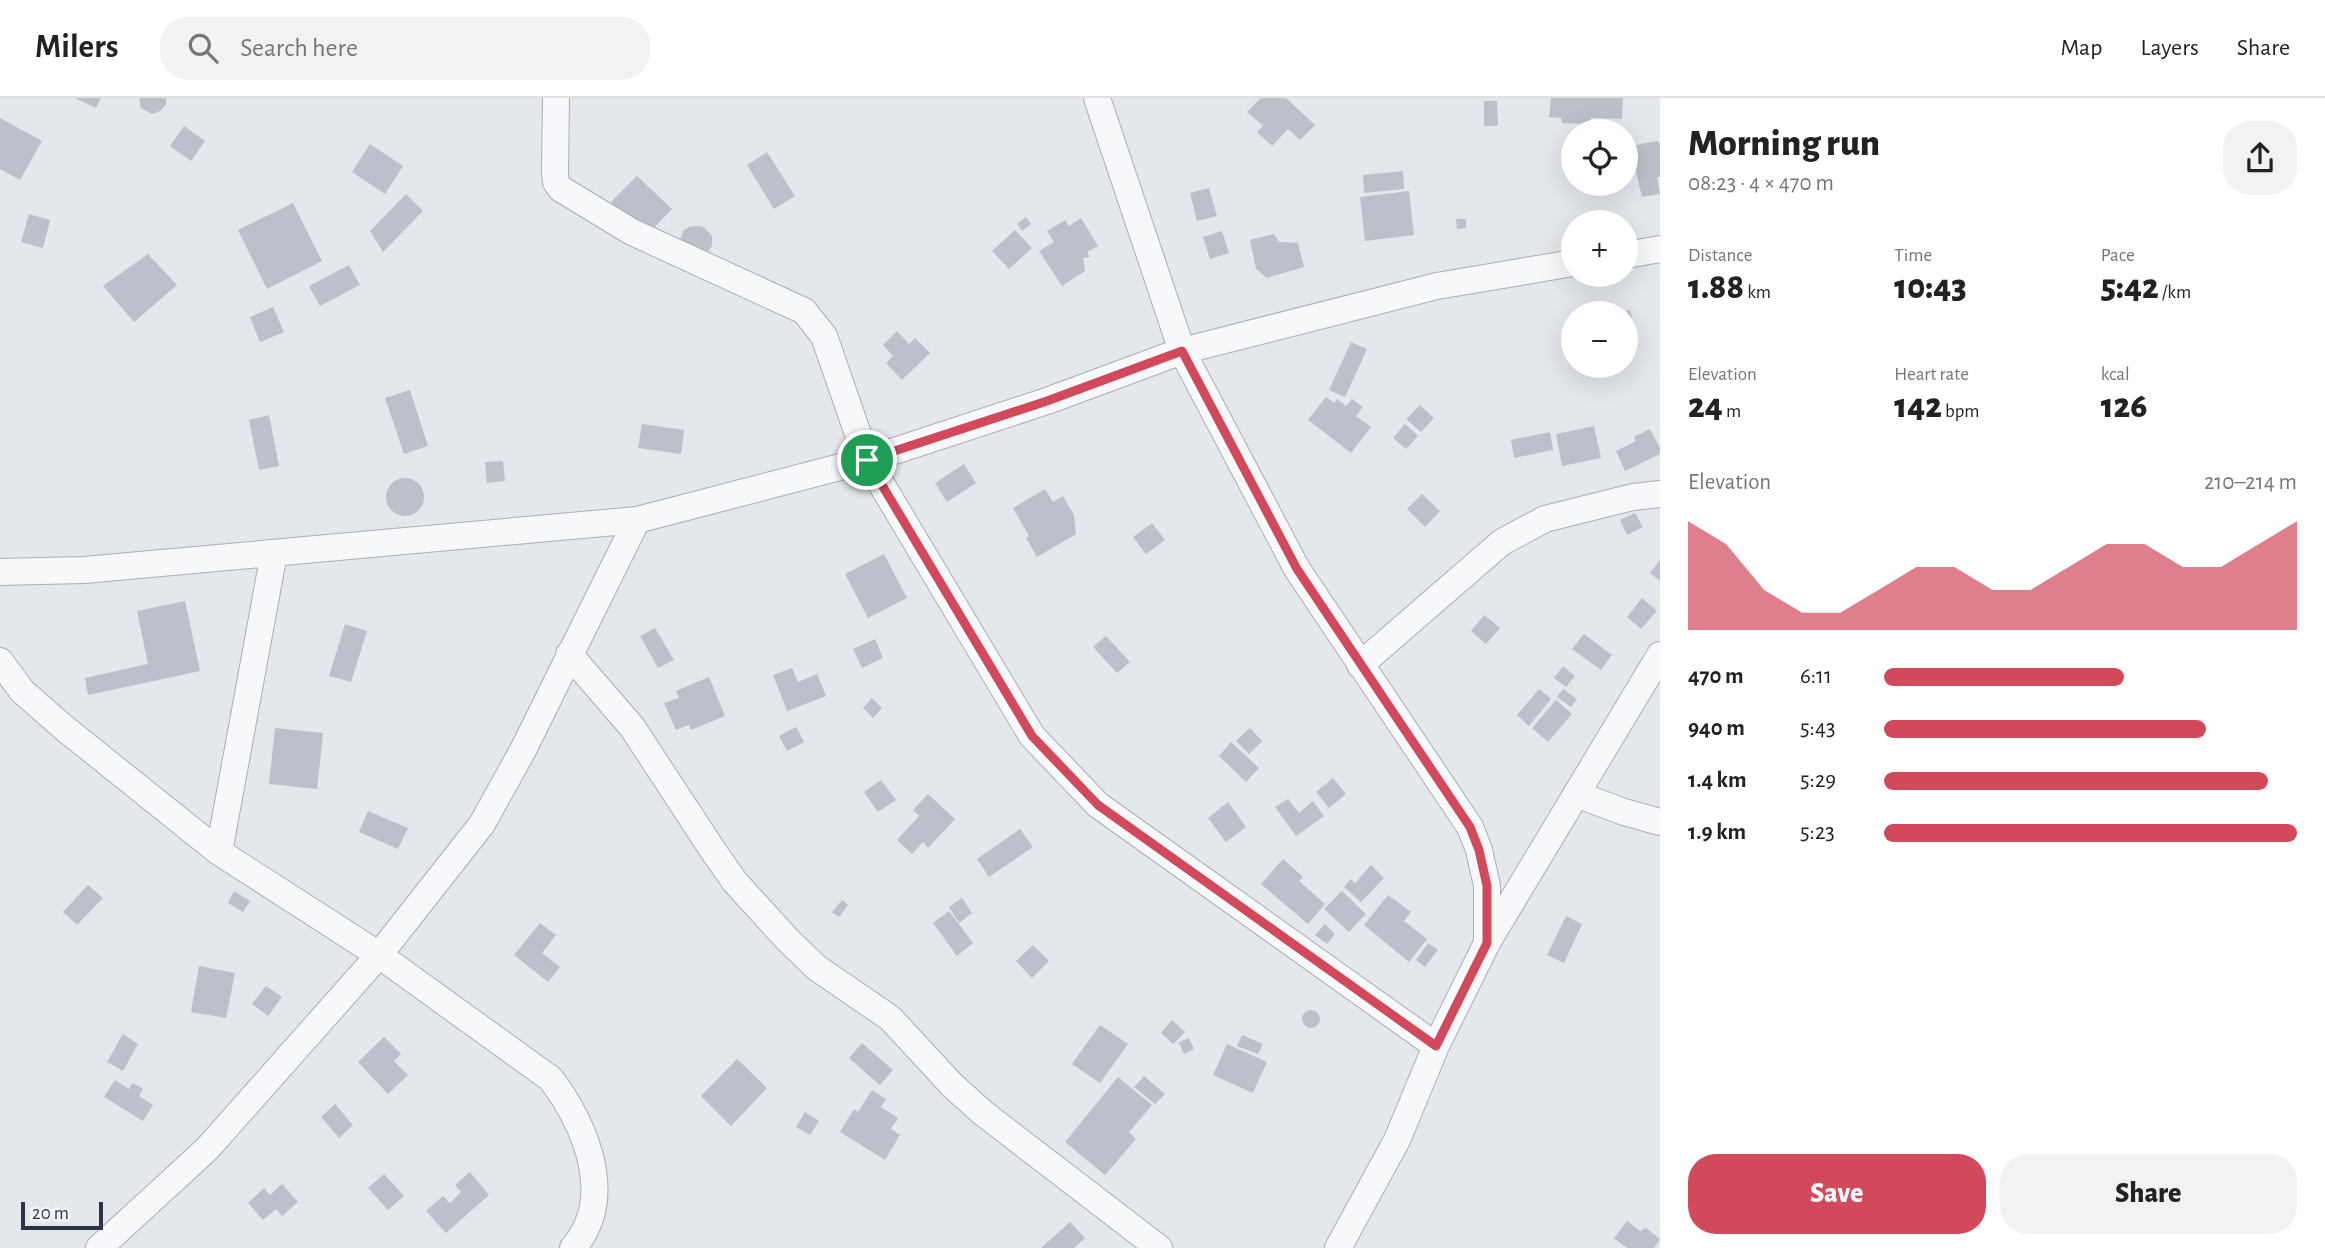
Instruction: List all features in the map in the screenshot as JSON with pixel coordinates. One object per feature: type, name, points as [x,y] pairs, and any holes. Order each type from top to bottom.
[{"type":"street","points":[[556,98],[555,173],[561,189],[632,232],[804,311],[824,336],[867,460],[1032,736],[1098,805],[1436,1046]]},
{"type":"street","points":[[1097,98],[1182,351],[1297,569],[1470,827],[1479,850],[1487,886],[1487,943]]},
{"type":"street","points":[[1638,253],[1660,249]]},
{"type":"street","points":[[0,572],[83,570],[636,520],[867,460],[1047,401],[1182,351],[1437,286],[1561,265]]},
{"type":"street","points":[[1360,665],[1502,542],[1545,519],[1633,497],[1660,494]]},
{"type":"street","points":[[99,1248],[207,1149],[379,955],[482,824],[523,750],[636,520]]},
{"type":"street","points":[[219,852],[274,553]]},
{"type":"street","points":[[569,654],[632,727],[736,882],[787,939],[817,968],[890,1017],[952,1085],[983,1113],[1159,1248]]},
{"type":"street","points":[[1338,1248],[1397,1140],[1436,1046],[1487,943],[1660,655]]},
{"type":"street","points":[[0,661],[22,691],[219,852],[379,955],[551,1079],[569,1104],[582,1129],[594,1174],[590,1218],[573,1248]]},
{"type":"street","points":[[1576,794],[1624,813],[1660,821]]},
{"type":"building","points":[[75,98],[101,98],[96,108]]},
{"type":"building","points":[[139,98],[166,98],[166,104],[160,111],[152,114],[141,108]]},
{"type":"building","points":[[1261,98],[1286,98],[1315,125],[1300,140],[1288,129],[1272,146],[1257,132],[1263,126],[1247,112]]},
{"type":"building","points":[[1551,98],[1623,98],[1622,119],[1549,117]]},
{"type":"building","points":[[1484,101],[1497,101],[1498,126],[1484,126]]},
{"type":"building","points":[[0,118],[42,141],[20,180],[0,169]]},
{"type":"building","points":[[184,126],[205,141],[191,161],[170,146]]},
{"type":"building","points":[[1657,141],[1660,143],[1660,177],[1657,177],[1660,194],[1642,197],[1638,180],[1638,145]]},
{"type":"building","points":[[370,144],[403,166],[385,194],[352,172]]},
{"type":"building","points":[[767,152],[795,196],[774,209],[747,165]]},
{"type":"building","points":[[1403,171],[1404,189],[1364,193],[1363,175]]},
{"type":"building","points":[[637,176],[672,209],[646,236],[611,202]]},
{"type":"building","points":[[1209,188],[1217,216],[1197,221],[1190,193]]},
{"type":"building","points":[[1409,191],[1414,235],[1365,241],[1360,197]]},
{"type":"building","points":[[406,194],[423,211],[383,252],[370,231]]},
{"type":"building","points":[[293,203],[322,261],[267,289],[238,230]]},
{"type":"building","points":[[29,214],[50,220],[43,248],[21,242]]},
{"type":"building","points":[[1026,217],[1031,224],[1022,231],[1017,224]]},
{"type":"building","points":[[1081,218],[1098,246],[1087,252],[1090,257],[1083,258],[1085,271],[1062,286],[1039,251],[1054,242],[1047,231],[1065,220],[1069,226]]},
{"type":"building","points":[[1456,219],[1466,219],[1466,228],[1457,229]]},
{"type":"building","points":[[700,226],[712,236],[712,246],[706,254],[680,240],[684,230]]},
{"type":"building","points":[[1015,230],[1032,248],[1009,269],[992,251]]},
{"type":"building","points":[[1222,231],[1229,253],[1210,259],[1203,237]]},
{"type":"building","points":[[1274,234],[1279,242],[1298,243],[1304,267],[1267,278],[1256,269],[1250,240]]},
{"type":"building","points":[[148,254],[177,285],[134,322],[103,286]]},
{"type":"building","points":[[349,265],[360,285],[320,306],[309,286]]},
{"type":"building","points":[[273,307],[284,332],[260,342],[250,317]]},
{"type":"building","points":[[897,331],[909,344],[915,338],[930,353],[902,380],[886,363],[893,356],[883,345]]},
{"type":"building","points":[[1351,342],[1367,349],[1345,397],[1329,390]]},
{"type":"building","points":[[410,390],[428,446],[404,454],[385,398]]},
{"type":"building","points":[[1326,397],[1334,403],[1337,399],[1346,406],[1352,399],[1363,407],[1356,416],[1371,427],[1351,453],[1308,420]]},
{"type":"building","points":[[1420,405],[1434,418],[1421,432],[1406,419]]},
{"type":"building","points":[[269,415],[279,466],[259,470],[249,420]]},
{"type":"building","points":[[642,424],[684,430],[681,454],[638,448]]},
{"type":"building","points":[[1405,424],[1418,436],[1406,449],[1393,438]]},
{"type":"building","points":[[1594,426],[1601,458],[1562,466],[1556,434]]},
{"type":"building","points":[[1650,429],[1660,448],[1660,454],[1625,471],[1616,451],[1636,441],[1634,437]]},
{"type":"building","points":[[1550,432],[1553,450],[1514,458],[1511,440]]},
{"type":"building","points":[[503,461],[505,481],[487,483],[485,462]]},
{"type":"building","points":[[964,464],[976,483],[947,502],[935,483]]},
{"type":"building","points":[[405,478],[418,484],[424,497],[418,510],[405,516],[392,510],[386,497],[392,484]]},
{"type":"building","points":[[1045,489],[1053,502],[1063,496],[1074,515],[1076,534],[1037,557],[1013,508]]},
{"type":"building","points":[[1422,494],[1440,511],[1425,527],[1407,509]]},
{"type":"building","points":[[1635,513],[1643,527],[1627,535],[1620,520]]},
{"type":"building","points":[[1152,523],[1165,540],[1146,554],[1133,537]]},
{"type":"building","points":[[884,554],[907,598],[868,618],[845,574]]},
{"type":"building","points":[[1660,560],[1660,581],[1650,573]]},
{"type":"building","points":[[1642,598],[1657,611],[1641,629],[1627,617]]},
{"type":"building","points":[[185,601],[200,671],[88,695],[85,678],[148,664],[137,611]]},
{"type":"building","points":[[1484,615],[1500,628],[1486,644],[1471,631]]},
{"type":"building","points":[[345,624],[367,631],[351,682],[329,676]]},
{"type":"building","points":[[655,628],[674,660],[658,668],[640,636]]},
{"type":"building","points":[[1584,634],[1612,655],[1601,670],[1572,649]]},
{"type":"building","points":[[1106,636],[1130,662],[1117,673],[1093,647]]},
{"type":"building","points":[[875,639],[883,658],[862,668],[853,649]]},
{"type":"building","points":[[1563,666],[1575,676],[1566,687],[1554,678]]},
{"type":"building","points":[[792,668],[798,682],[817,674],[826,696],[787,711],[773,675]]},
{"type":"building","points":[[709,677],[725,716],[691,730],[689,725],[676,730],[664,703],[679,698],[676,691]]},
{"type":"building","points":[[1539,689],[1551,699],[1529,726],[1517,715]]},
{"type":"building","points":[[1563,689],[1577,699],[1571,707],[1557,697]]},
{"type":"building","points":[[872,698],[882,708],[873,718],[863,708]]},
{"type":"building","points":[[1556,700],[1572,714],[1548,742],[1532,728]]},
{"type":"building","points":[[796,727],[804,742],[787,751],[779,736]]},
{"type":"building","points":[[275,728],[323,733],[317,789],[269,784]]},
{"type":"building","points":[[1250,728],[1262,741],[1249,754],[1236,741]]},
{"type":"building","points":[[1231,742],[1259,768],[1246,782],[1219,756]]},
{"type":"building","points":[[1333,778],[1346,794],[1329,808],[1316,792]]},
{"type":"building","points":[[881,780],[896,800],[878,812],[864,792]]},
{"type":"building","points":[[928,794],[955,819],[928,848],[923,842],[912,854],[897,840],[919,816],[913,810]]},
{"type":"building","points":[[1288,799],[1299,813],[1313,801],[1324,816],[1296,836],[1275,807]]},
{"type":"building","points":[[1228,802],[1246,827],[1226,842],[1208,818]]},
{"type":"building","points":[[368,811],[408,828],[398,849],[359,832]]},
{"type":"building","points":[[1020,829],[1033,847],[989,877],[977,859]]},
{"type":"building","points":[[1283,859],[1303,877],[1299,881],[1325,904],[1308,924],[1261,884]]},
{"type":"building","points":[[1371,865],[1384,878],[1361,902],[1344,887],[1351,879],[1355,883]]},
{"type":"building","points":[[88,885],[103,898],[77,925],[63,912]]},
{"type":"building","points":[[234,891],[250,901],[243,912],[228,903]]},
{"type":"building","points":[[1342,891],[1366,914],[1349,932],[1324,909]]},
{"type":"building","points":[[1388,895],[1411,912],[1404,921],[1427,939],[1409,962],[1364,925]]},
{"type":"building","points":[[962,898],[972,913],[959,923],[949,907]]},
{"type":"building","points":[[842,900],[848,905],[839,917],[832,912]]},
{"type":"building","points":[[949,911],[973,943],[957,956],[933,923]]},
{"type":"building","points":[[1566,916],[1582,924],[1564,963],[1547,955]]},
{"type":"building","points":[[540,923],[556,935],[542,953],[560,967],[548,982],[514,955]]},
{"type":"building","points":[[1325,924],[1335,934],[1327,944],[1315,935]]},
{"type":"building","points":[[1428,943],[1438,950],[1425,967],[1416,960]]},
{"type":"building","points":[[1033,945],[1049,961],[1032,978],[1016,961]]},
{"type":"building","points":[[199,966],[235,973],[226,1018],[191,1012]]},
{"type":"building","points":[[266,986],[282,997],[268,1016],[252,1004]]},
{"type":"building","points":[[1311,1010],[1317,1013],[1320,1019],[1317,1025],[1311,1028],[1305,1025],[1302,1019],[1305,1013]]},
{"type":"building","points":[[1172,1020],[1185,1032],[1173,1044],[1161,1033]]},
{"type":"building","points":[[1100,1025],[1128,1044],[1100,1083],[1072,1064]]},
{"type":"building","points":[[123,1034],[138,1044],[123,1071],[107,1062]]},
{"type":"building","points":[[1242,1035],[1263,1044],[1258,1054],[1237,1046]]},
{"type":"building","points":[[384,1037],[401,1054],[394,1061],[408,1075],[388,1094],[358,1062]]},
{"type":"building","points":[[1189,1038],[1194,1049],[1184,1054],[1179,1042]]},
{"type":"building","points":[[862,1043],[893,1070],[880,1085],[849,1058]]},
{"type":"building","points":[[1227,1044],[1267,1062],[1253,1093],[1213,1075]]},
{"type":"building","points":[[737,1059],[767,1088],[731,1126],[701,1096]]},
{"type":"building","points":[[1144,1076],[1165,1094],[1155,1104],[1134,1087]]},
{"type":"building","points":[[1118,1077],[1152,1105],[1129,1132],[1136,1139],[1105,1175],[1065,1142]]},
{"type":"building","points":[[115,1080],[129,1089],[133,1083],[143,1089],[139,1096],[153,1105],[143,1121],[104,1097]]},
{"type":"building","points":[[872,1090],[886,1099],[881,1107],[898,1118],[891,1129],[900,1135],[885,1160],[840,1132],[854,1109],[858,1112]]},
{"type":"building","points":[[335,1104],[353,1125],[339,1138],[321,1117]]},
{"type":"building","points":[[805,1112],[819,1121],[810,1135],[796,1127]]},
{"type":"building","points":[[470,1172],[489,1195],[446,1233],[426,1211],[443,1196],[450,1203],[461,1192],[455,1185]]},
{"type":"building","points":[[384,1174],[404,1196],[388,1210],[368,1188]]},
{"type":"building","points":[[282,1184],[298,1202],[282,1216],[276,1209],[263,1220],[248,1203],[264,1188],[270,1195]]},
{"type":"building","points":[[1627,1221],[1640,1231],[1646,1228],[1660,1239],[1654,1248],[1627,1248],[1614,1238]]},
{"type":"building","points":[[1070,1222],[1085,1238],[1074,1248],[1041,1248]]},
{"type":"route","points":[[1182,351],[1297,569],[1470,827],[1479,850],[1487,886],[1487,943],[1436,1046],[1098,805],[1032,736],[867,460],[1047,401],[1182,351]]}]
